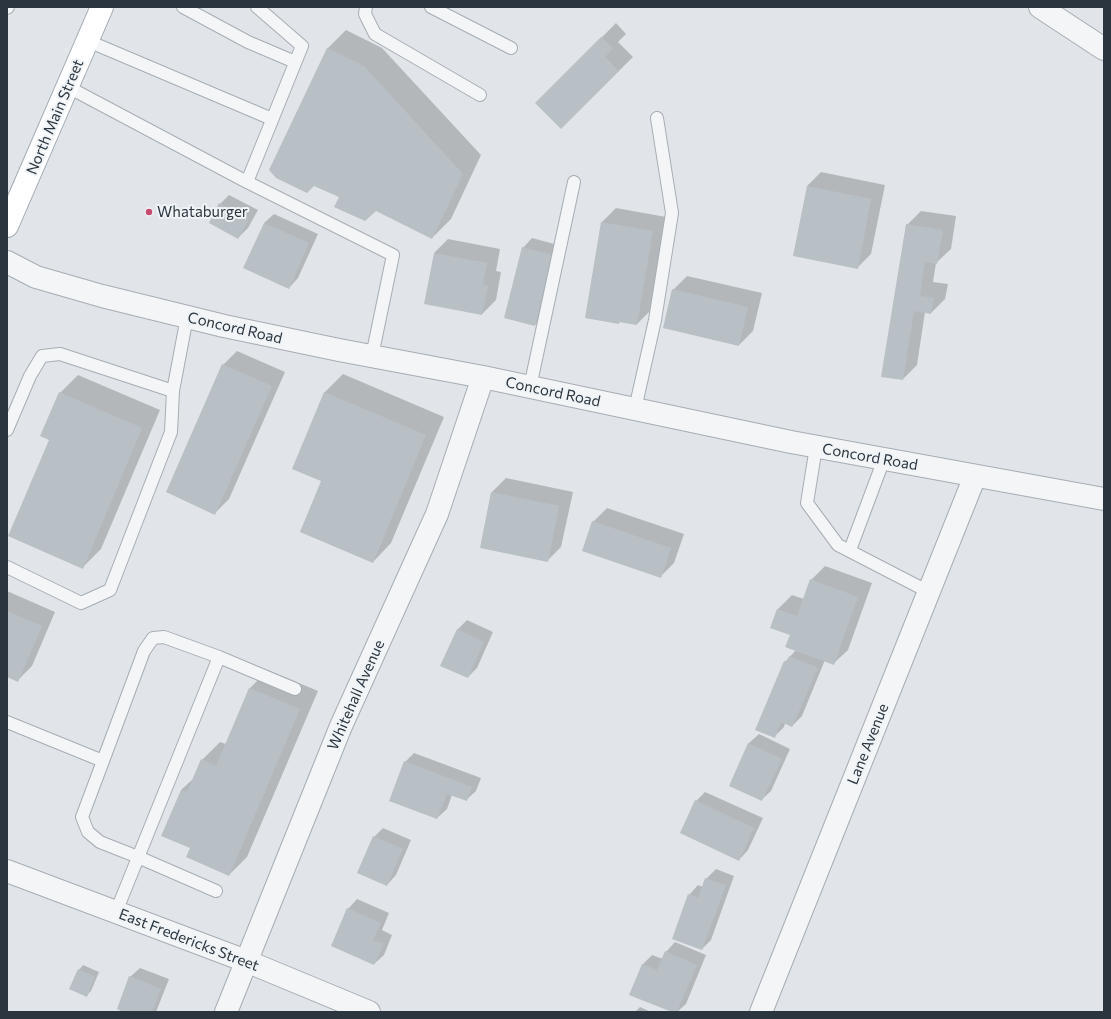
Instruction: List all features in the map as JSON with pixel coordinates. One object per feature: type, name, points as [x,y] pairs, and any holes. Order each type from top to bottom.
[{"type":"main road","name":"North Main Street","points":[[7,226],[102,7]]},
{"type":"street","points":[[1040,7],[1104,49]]},
{"type":"street","name":"Concord Road","points":[[7,262],[36,277],[102,296],[224,326],[483,377],[816,447],[1104,499]]},
{"type":"street","name":"Whitehall Avenue","points":[[226,1012],[341,726],[437,514],[483,377]]},
{"type":"street","name":"Lane Avenue","points":[[761,1012],[976,476]]},
{"type":"street","name":"East Fredericks Street","points":[[7,871],[246,961],[369,1012]]},
{"type":"lane","points":[[183,7],[248,42],[295,62]]},
{"type":"lane","points":[[247,182],[302,46],[256,7]]},
{"type":"lane","points":[[366,7],[365,14],[375,34],[480,95]]},
{"type":"lane","points":[[431,7],[511,48]]},
{"type":"lane","points":[[88,41],[272,119]]},
{"type":"lane","points":[[68,87],[247,182],[393,255],[372,356]]},
{"type":"lane","points":[[635,409],[654,320],[672,213],[657,118]]},
{"type":"lane","points":[[530,387],[574,182]]},
{"type":"lane","points":[[7,566],[81,603],[110,590],[171,432],[173,391],[187,317]]},
{"type":"lane","points":[[7,430],[30,376],[42,356],[60,354],[173,391]]},
{"type":"lane","points":[[816,447],[807,503],[838,545],[929,592]]},
{"type":"lane","points":[[850,550],[884,459]]},
{"type":"lane","points":[[216,892],[138,857],[100,842],[88,832],[82,817],[144,651],[153,638],[164,637],[218,657],[295,689]]},
{"type":"lane","points":[[116,912],[218,657]]},
{"type":"lane","points":[[7,722],[103,761]]},
{"type":"building","points":[[601,37],[613,48],[605,57],[619,71],[561,129],[535,103]]},
{"type":"building","points":[[327,48],[364,66],[463,174],[432,239],[376,211],[365,221],[334,207],[339,197],[314,186],[307,193],[276,178],[269,170]]},
{"type":"building","points":[[807,186],[871,199],[858,269],[793,256]]},
{"type":"building","points":[[219,203],[249,219],[238,239],[209,223]]},
{"type":"building","points":[[601,222],[653,231],[637,325],[619,322],[619,324],[585,318]]},
{"type":"building","points":[[264,223],[309,243],[289,289],[243,268]]},
{"type":"building","points":[[906,224],[943,230],[937,264],[925,262],[920,296],[934,298],[931,314],[914,311],[903,380],[881,377]]},
{"type":"building","points":[[522,247],[553,255],[535,326],[504,318]]},
{"type":"building","points":[[434,253],[487,263],[483,285],[488,286],[482,315],[424,304]]},
{"type":"building","points":[[672,289],[748,307],[739,346],[663,328]]},
{"type":"building","points":[[222,364],[272,386],[215,515],[166,492]]},
{"type":"building","points":[[59,392],[142,428],[83,569],[8,536],[49,440],[40,436]]},
{"type":"building","points":[[324,392],[426,435],[373,563],[300,532],[321,481],[292,469]]},
{"type":"building","points":[[491,492],[559,506],[548,562],[480,548]]},
{"type":"building","points":[[592,521],[671,548],[661,578],[582,551]]},
{"type":"building","points":[[810,579],[858,597],[834,665],[785,647],[790,635],[770,628],[777,609],[797,616]]},
{"type":"building","points":[[7,611],[42,626],[18,682],[7,677]]},
{"type":"building","points":[[457,629],[484,642],[468,678],[440,666]]},
{"type":"building","points":[[789,656],[818,668],[792,727],[781,722],[775,738],[755,730],[784,661],[787,662]]},
{"type":"building","points":[[249,688],[300,709],[229,876],[186,857],[190,848],[161,836],[181,790],[187,792],[201,759],[216,766]]},
{"type":"building","points":[[748,743],[782,759],[762,801],[729,786]]},
{"type":"building","points":[[404,761],[472,787],[467,801],[447,794],[437,819],[389,801]]},
{"type":"building","points":[[695,800],[754,828],[739,861],[680,833]]},
{"type":"building","points":[[373,836],[403,849],[387,886],[357,873]]},
{"type":"building","points":[[705,878],[726,885],[702,950],[672,939],[688,894],[698,898]]},
{"type":"building","points":[[347,908],[381,923],[373,940],[384,944],[374,965],[331,946]]},
{"type":"building","points":[[665,951],[697,965],[677,1012],[672,1012],[629,995],[642,964],[657,970]]},
{"type":"building","points":[[78,969],[95,977],[87,997],[69,989]]},
{"type":"building","points":[[129,976],[161,989],[152,1012],[123,1012],[117,1009]]},
{"type":"place","name":"Whataburger","points":[[149,212]]}]
